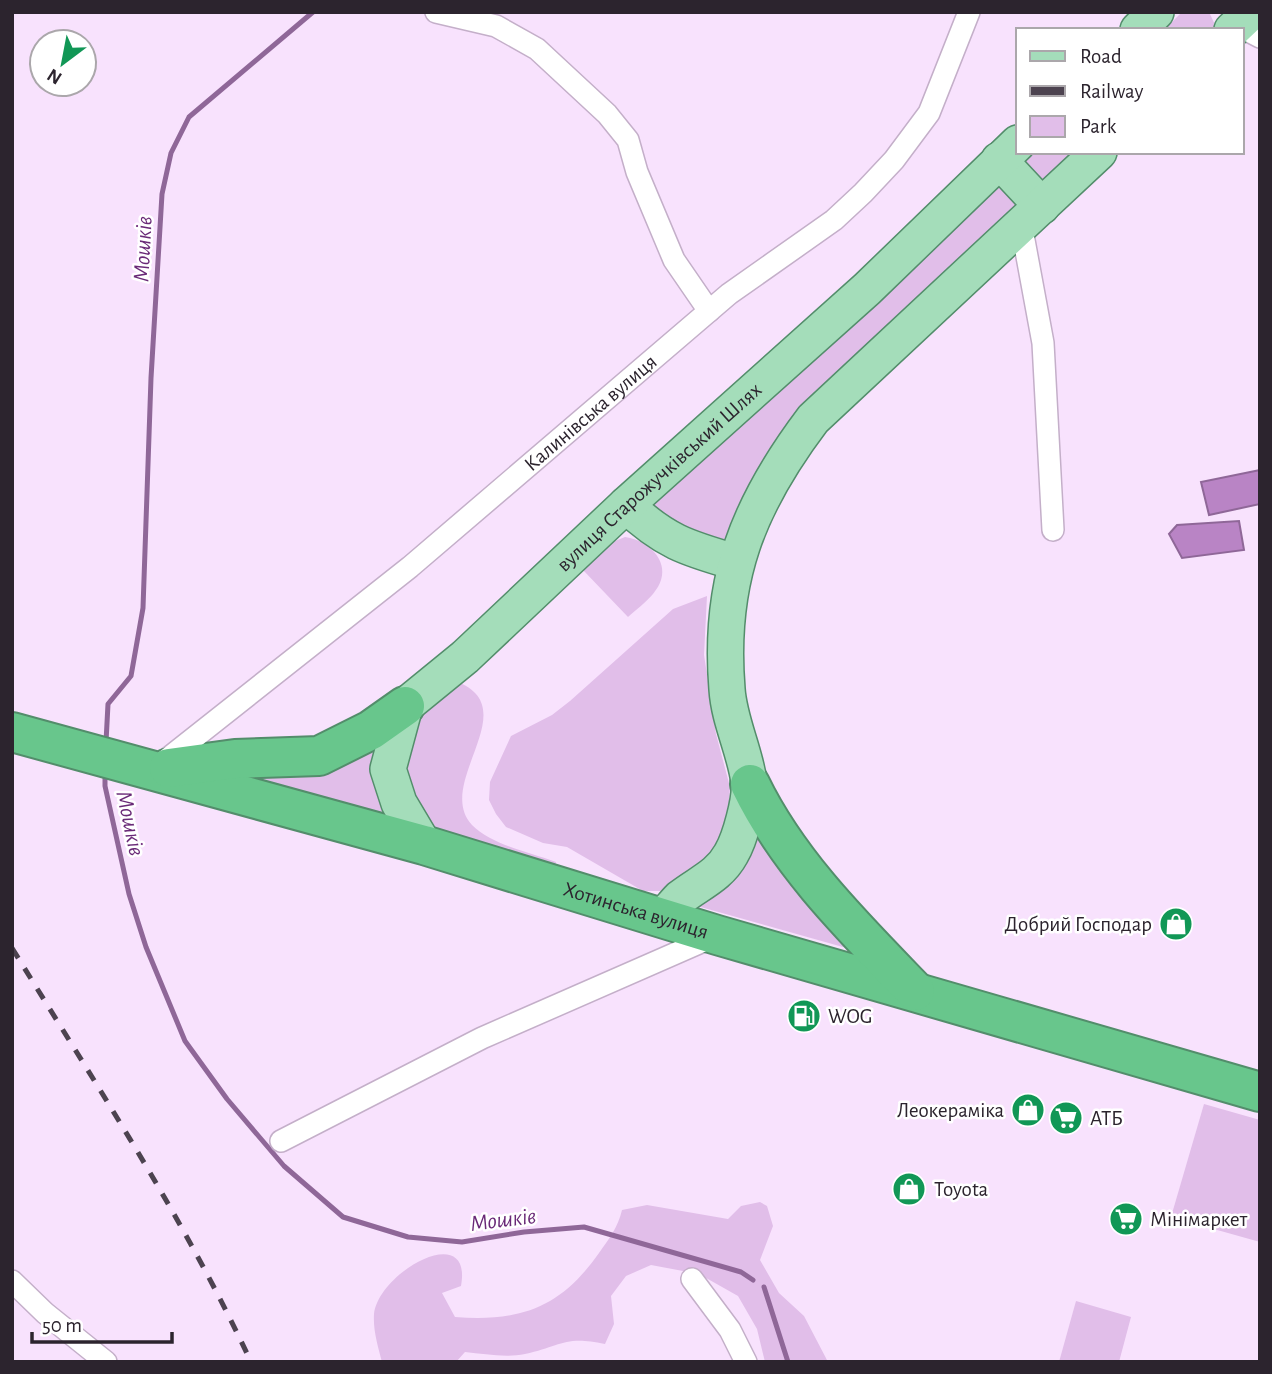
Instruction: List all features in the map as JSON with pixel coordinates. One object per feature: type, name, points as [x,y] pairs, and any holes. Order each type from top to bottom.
[{"type":"highway","points":[[142,768],[235,759],[319,756],[371,730],[405,706]]},
{"type":"highway","name":"Хотинська вулиця","points":[[12,732],[425,845],[717,935],[1260,1092]]},
{"type":"highway","points":[[750,784],[797,858],[856,930],[916,992]]},
{"type":"main road","points":[[1140,28],[1156,12]]},
{"type":"main road","points":[[1009,152],[1032,215]]},
{"type":"main road","name":"вулиця Старожучківський Шлях","points":[[405,706],[466,657],[626,505],[867,289],[1009,152]]},
{"type":"main road","points":[[662,918],[680,898],[716,874],[731,854],[740,834],[750,784],[727,693],[725,638],[735,562],[750,522],[786,455],[813,419],[1098,154]]},
{"type":"main road","points":[[626,505],[653,531],[685,548],[735,562]]},
{"type":"main road","points":[[405,706],[388,769],[399,803],[425,845]]},
{"type":"street","points":[[436,12],[496,26],[537,48],[607,114],[628,140],[637,172],[674,261],[709,311]]},
{"type":"street","name":"Калинівська вулиця","points":[[142,768],[411,567],[709,311],[834,220],[894,160],[929,113],[970,12]]},
{"type":"street","points":[[1032,215],[1043,343],[1053,530]]},
{"type":"street","points":[[281,1141],[482,1038],[717,935]]},
{"type":"street","points":[[692,1279],[730,1330],[746,1362]]},
{"type":"street","points":[[12,1281],[45,1313],[106,1362]]},
{"type":"green space","points":[[1182,12],[1209,12],[1217,28],[1166,28]]},
{"type":"green space","points":[[1030,154],[1085,154],[1041,184],[1026,168],[1025,158]]},
{"type":"green space","points":[[1001,182],[1020,195],[1022,213],[895,330],[728,543],[709,543],[651,507]]},
{"type":"green space","points":[[625,537],[652,550],[662,566],[660,584],[628,617],[583,570],[610,543]]},
{"type":"green space","points":[[707,596],[704,655],[716,734],[730,787],[728,818],[719,843],[692,875],[662,891],[643,891],[567,847],[543,843],[506,827],[489,800],[490,782],[511,736],[552,715],[570,701],[673,609]]},
{"type":"green space","points":[[455,681],[475,693],[483,709],[482,727],[463,788],[463,808],[472,825],[500,843],[556,862],[555,869],[435,832],[407,793],[403,753],[412,722]]},
{"type":"green space","points":[[383,736],[399,823],[246,776]]},
{"type":"green space","points":[[755,819],[850,949],[697,906]]},
{"type":"green space","points":[[1204,1104],[1260,1120],[1260,1242],[1171,1217]]},
{"type":"green space","points":[[760,1202],[767,1206],[773,1226],[760,1260],[779,1293],[804,1316],[828,1362],[765,1362],[757,1329],[738,1296],[699,1274],[651,1265],[626,1276],[611,1296],[614,1324],[605,1344],[572,1341],[510,1356],[465,1352],[456,1362],[382,1362],[374,1320],[380,1298],[391,1282],[424,1259],[440,1255],[453,1256],[461,1266],[461,1286],[442,1293],[455,1317],[500,1317],[538,1307],[570,1286],[606,1243],[622,1210],[647,1205],[728,1219],[741,1206]]},
{"type":"green space","points":[[1076,1301],[1131,1317],[1119,1362],[1059,1362]]},
{"type":"shaded area","points":[[1260,470],[1260,504],[1209,515],[1201,482]]},
{"type":"shaded area","points":[[1239,521],[1244,550],[1182,558],[1169,534],[1177,525]]},
{"type":"waterway","name":"Мошків","points":[[106,742],[108,704],[131,676],[143,608],[151,378],[162,194],[171,153],[189,117],[313,12]]},
{"type":"waterway","name":"Мошків","points":[[105,773],[105,786],[129,894],[146,947],[185,1041],[227,1099],[284,1166],[343,1217],[408,1237],[462,1242],[524,1232],[584,1227],[741,1272],[753,1280]]},
{"type":"waterway","name":"Мошків","points":[[764,1287],[788,1362]]},
{"type":"railway","points":[[12,948],[168,1203],[251,1362]]},
{"type":"place","name":"Добрий Господар","points":[[1176,924]]},
{"type":"place","name":"WOG","points":[[804,1016]]},
{"type":"place","name":"Леокераміка","points":[[1028,1110]]},
{"type":"place","name":"АТБ","points":[[1066,1118]]},
{"type":"place","name":"Toyota","points":[[909,1189]]},
{"type":"place","name":"Мінімаркет","points":[[1126,1219]]}]
